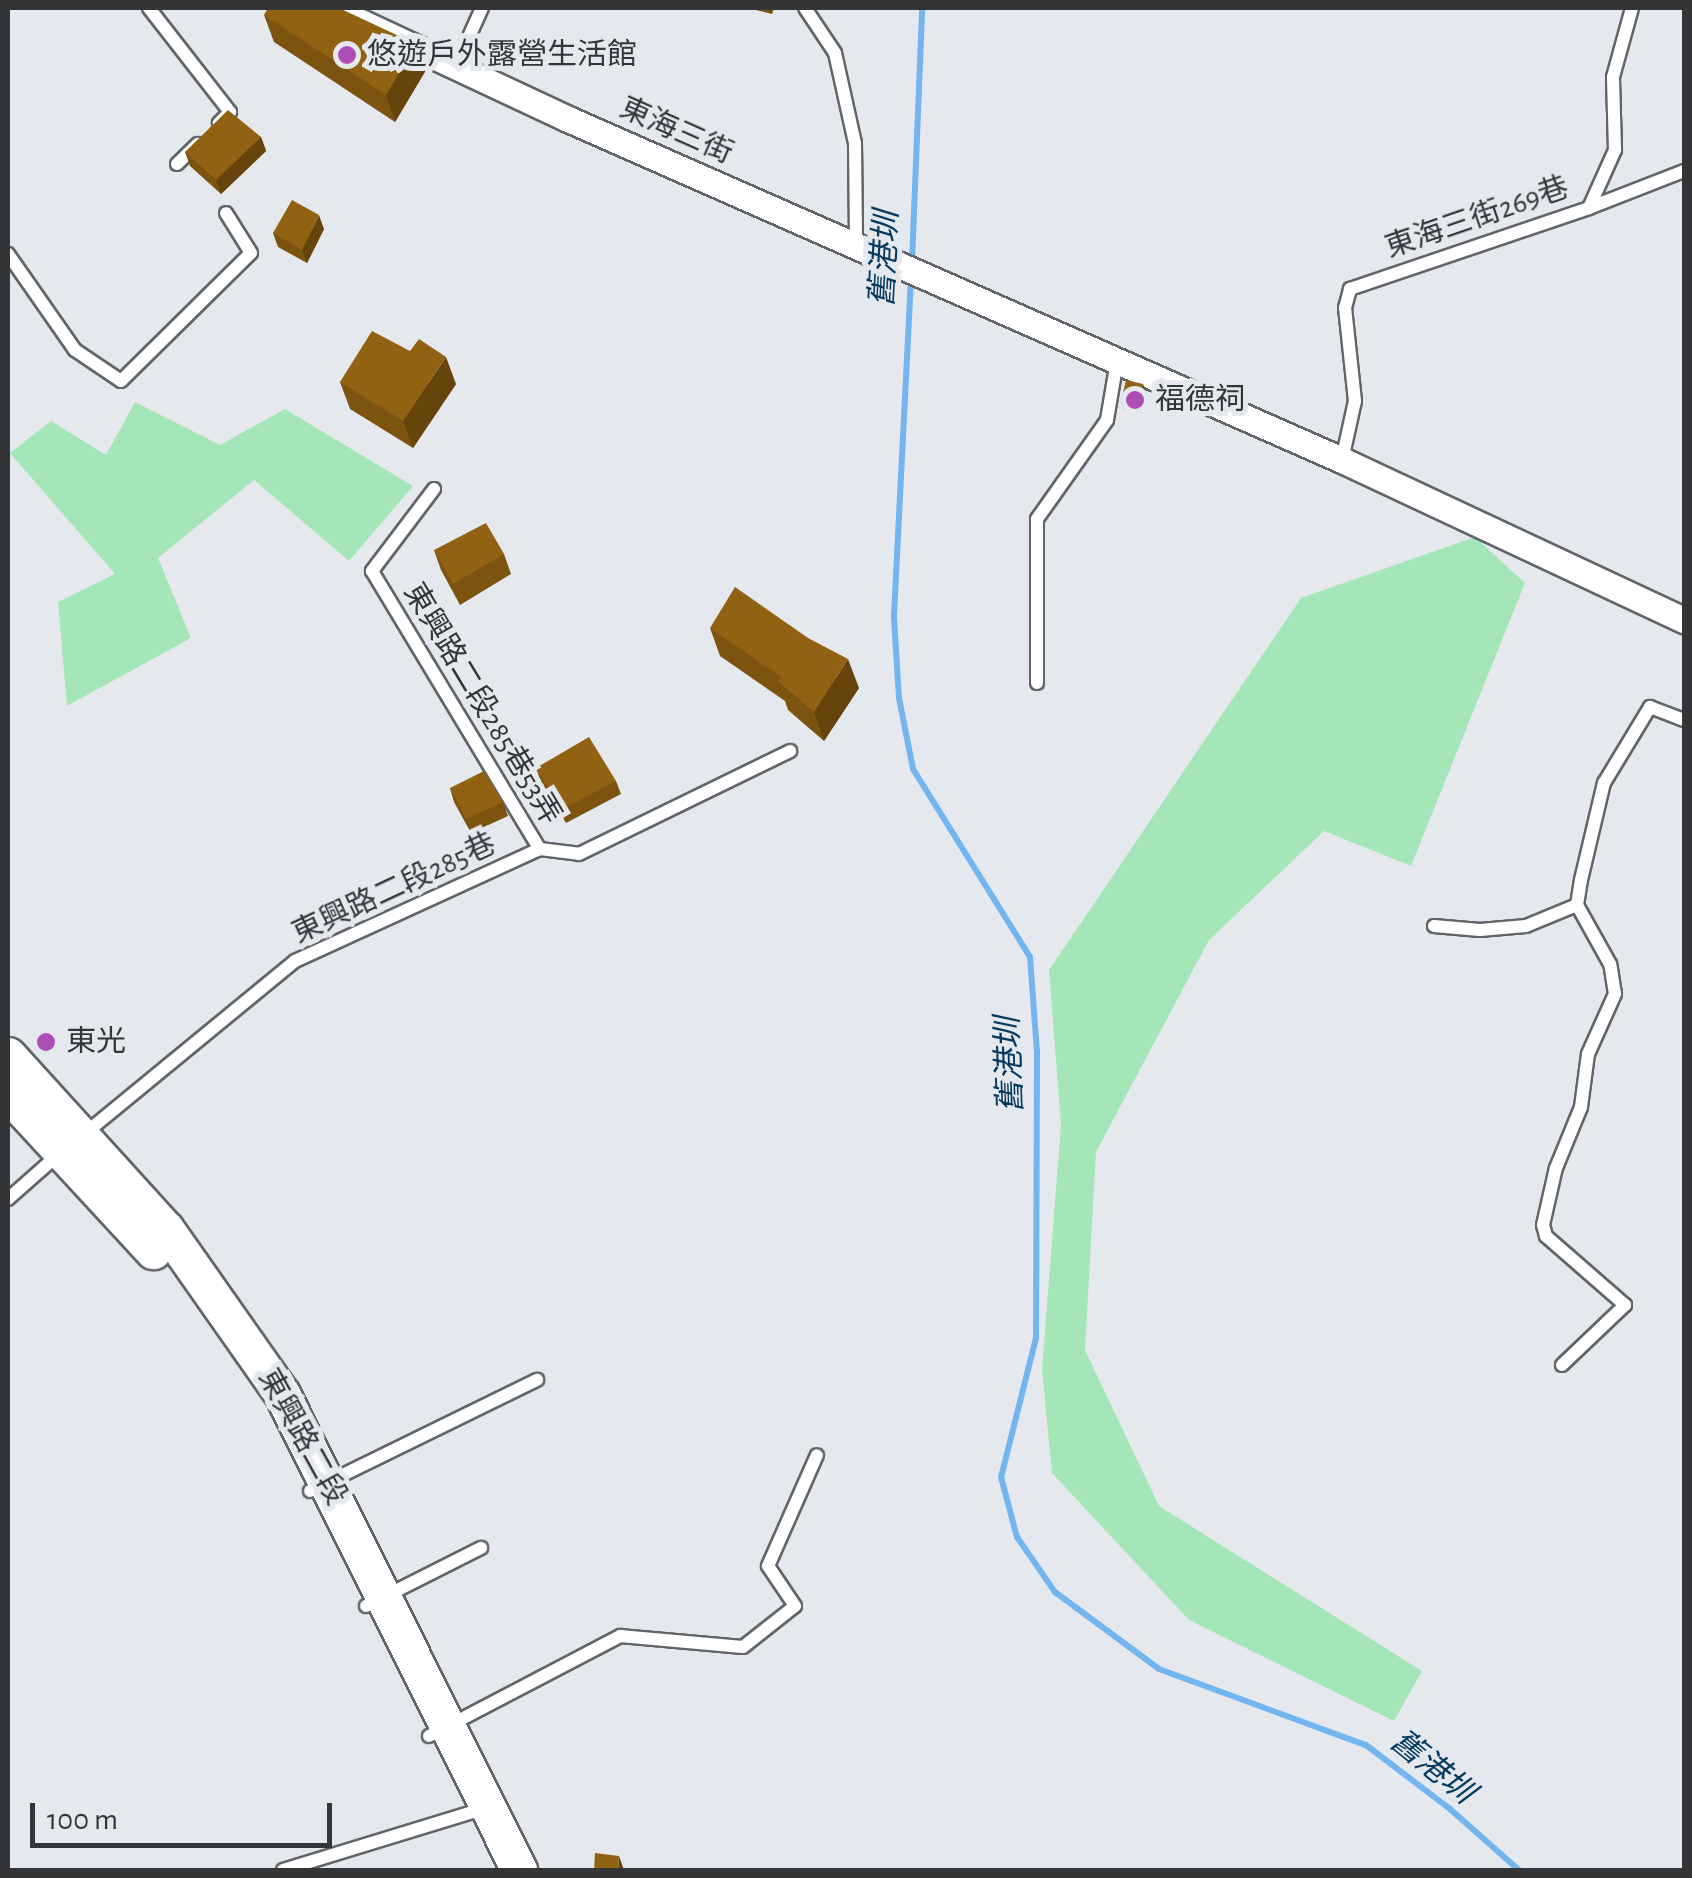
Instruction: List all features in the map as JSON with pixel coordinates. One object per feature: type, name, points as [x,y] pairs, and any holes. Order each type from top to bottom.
[{"type":"main road","name":"東興路二段","points":[[8,1055],[72,1144],[226,1341],[319,1488],[478,1811],[519,1870]]},
{"type":"main road","name":"東興路二段","points":[[8,1094],[72,1144]]},
{"type":"main road","name":"東興路二段","points":[[478,1811],[493,1870]]},
{"type":"street","name":"東海三街","points":[[331,8],[455,68],[1117,361]]},
{"type":"street","points":[[1117,361],[1342,460],[1684,620]]},
{"type":"lane","points":[[149,8],[230,112],[177,164]]},
{"type":"lane","points":[[455,68],[482,8]]},
{"type":"lane","points":[[804,8],[835,53],[851,125],[856,246]]},
{"type":"lane","name":"東海三街269巷","points":[[1342,460],[1355,401],[1344,308],[1350,289],[1589,208],[1615,150],[1614,77],[1632,8]]},
{"type":"lane","points":[[1589,208],[1684,171]]},
{"type":"lane","points":[[8,254],[75,350],[120,381],[252,253],[226,213]]},
{"type":"lane","points":[[1037,683],[1037,519],[1107,420],[1117,361]]},
{"type":"lane","name":"東興路二段285巷53弄","points":[[434,489],[372,571],[540,849]]},
{"type":"lane","points":[[1562,1364],[1624,1305],[1546,1236],[1543,1226],[1556,1168],[1581,1107],[1588,1054],[1615,994],[1610,964],[1577,905],[1604,783],[1611,770],[1650,708],[1684,720]]},
{"type":"lane","name":"東興路二段285巷","points":[[8,1199],[295,961],[540,849],[579,854],[790,751]]},
{"type":"lane","points":[[1434,926],[1480,930],[1526,926],[1577,905]]},
{"type":"lane","points":[[319,1488],[536,1380]]},
{"type":"lane","points":[[439,1732],[620,1636],[743,1647],[795,1606],[768,1566],[817,1454]]},
{"type":"lane","points":[[374,1600],[481,1548]]},
{"type":"lane","points":[[283,1870],[478,1811]]},
{"type":"green space","points":[[135,402],[220,445],[285,409],[413,486],[349,561],[254,480],[158,558],[191,638],[67,706],[58,602],[115,574],[10,453],[51,421],[106,455]]},
{"type":"green space","points":[[1475,537],[1525,583],[1411,866],[1324,831],[1209,940],[1096,1152],[1085,1350],[1159,1506],[1422,1671],[1394,1721],[1189,1620],[1052,1473],[1042,1370],[1061,1125],[1049,970],[1301,598]]},
{"type":"building","points":[[268,8],[339,8],[416,44],[386,95],[264,15]]},
{"type":"building","points":[[228,110],[261,137],[216,180],[185,152]]},
{"type":"building","points":[[292,200],[319,215],[302,250],[273,233]]},
{"type":"building","points":[[372,331],[410,351],[419,339],[446,357],[403,421],[340,382]]},
{"type":"building","points":[[1126,380],[1143,384],[1139,406],[1121,402]]},
{"type":"building","points":[[486,523],[504,554],[453,584],[434,550]]},
{"type":"building","points":[[735,587],[808,638],[848,659],[814,712],[778,681],[781,677],[710,628]]},
{"type":"building","points":[[589,737],[616,781],[561,810],[536,768]]},
{"type":"building","points":[[484,771],[503,802],[466,819],[450,788]]},
{"type":"building","points":[[595,1853],[619,1856],[618,1870],[594,1870]]},
{"type":"waterway","name":"舊港圳","points":[[912,262],[922,8]]},
{"type":"waterway","name":"舊港圳","points":[[911,279],[894,618],[899,698],[913,769],[1030,957],[1037,1052],[1036,1338],[1001,1477],[1017,1537],[1055,1592],[1159,1669],[1366,1745],[1450,1809],[1519,1870]]},
{"type":"place","name":"悠遊戶外露營生活館","points":[[347,55]]},
{"type":"place","name":"福德祠","points":[[1135,400]]},
{"type":"place","name":"東光","points":[[46,1042]]}]
